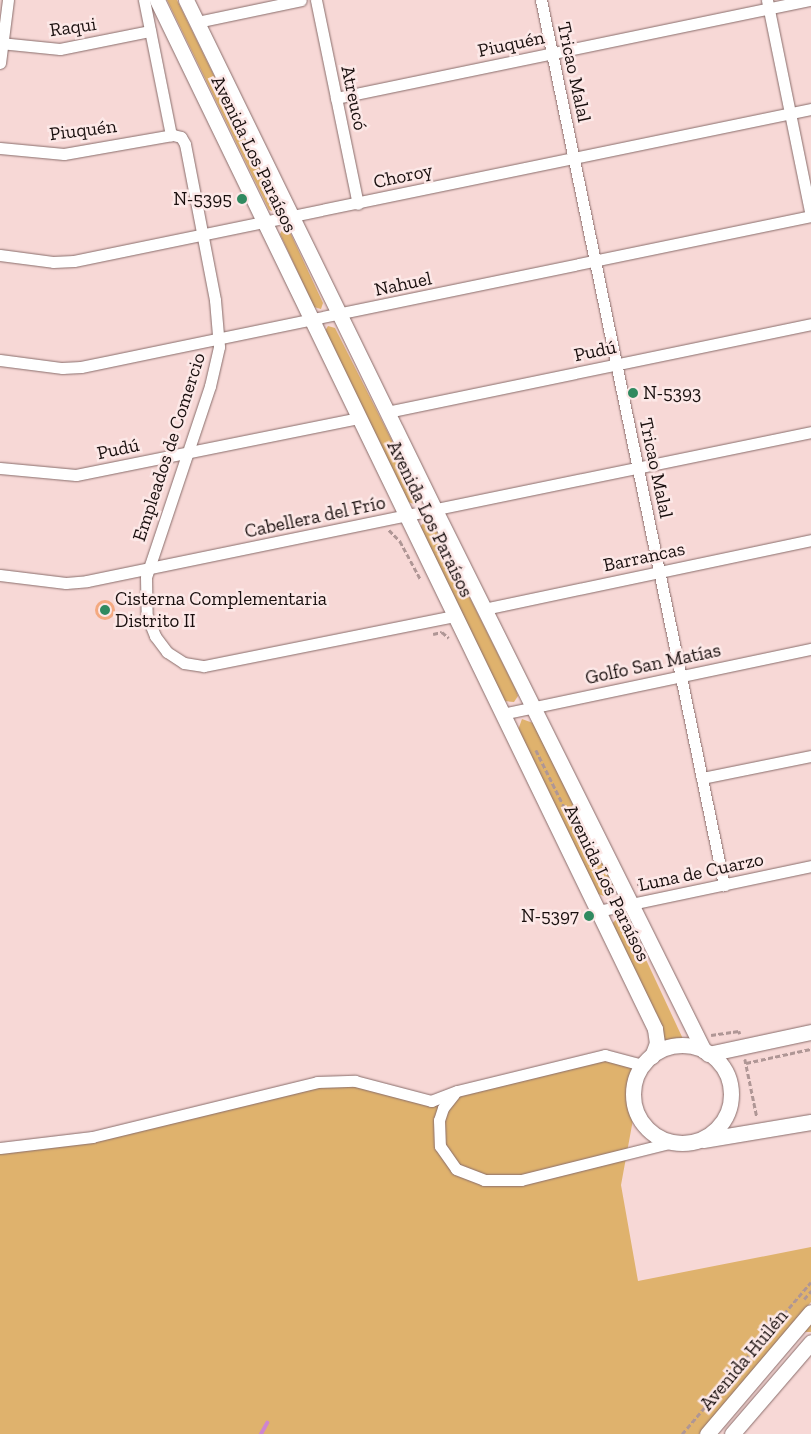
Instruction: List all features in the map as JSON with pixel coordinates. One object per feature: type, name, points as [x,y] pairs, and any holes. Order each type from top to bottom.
[{"type":"main road","name":"Avenida Los Paraísos","points":[[157,0],[656,1032],[657,1043],[633,1090],[637,1113],[651,1132],[673,1142],[696,1141],[716,1129],[730,1104],[726,1075],[706,1052],[630,904],[532,708],[186,0]]},
{"type":"main road","points":[[648,1061],[679,1046],[706,1052],[811,1032]]},
{"type":"main road","points":[[696,1141],[811,1122]]},
{"type":"main road","name":"Avenida Huilén","points":[[707,1434],[811,1312]]},
{"type":"main road","name":"Avenida Huilén","points":[[732,1434],[811,1342]]},
{"type":"street","points":[[0,63],[8,0]]},
{"type":"street","points":[[144,0],[171,135]]},
{"type":"street","points":[[197,22],[301,0]]},
{"type":"street","name":"Atreucó","points":[[316,0],[358,204]]},
{"type":"street","name":"Tricao Malal","points":[[541,0],[724,884]]},
{"type":"street","name":"Piuquén","points":[[336,98],[552,54],[768,5],[811,0]]},
{"type":"street","points":[[768,5],[811,216]]},
{"type":"street","name":"Raqui","points":[[1,44],[60,50],[150,31]]},
{"type":"street","name":"Choroy","points":[[0,255],[67,262],[358,204],[811,109]]},
{"type":"street","name":"Piuquén","points":[[0,148],[57,154],[171,135]]},
{"type":"street","name":"Empleados de Comercio","points":[[171,135],[179,136],[185,144],[203,235],[219,338],[216,367],[147,569],[146,616],[160,645],[184,663],[214,665],[455,616]]},
{"type":"street","name":"Nahuel","points":[[0,360],[75,368],[340,315],[811,216]]},
{"type":"street","name":"Pudú","points":[[387,412],[811,324]]},
{"type":"street","name":"Pudú","points":[[0,468],[68,476],[359,418]]},
{"type":"street","name":"Cabellera del Frío","points":[[0,575],[74,583],[811,432]]},
{"type":"street","name":"Barrancas","points":[[484,609],[811,540]]},
{"type":"street","name":"Golfo San Matías","points":[[502,714],[811,649]]},
{"type":"street","points":[[702,778],[811,756]]},
{"type":"street","name":"Luna de Cuarzo","points":[[598,912],[811,866]]},
{"type":"street","points":[[0,1148],[92,1137],[317,1082],[355,1081],[431,1101],[457,1091],[605,1055],[648,1061]]},
{"type":"street","points":[[457,1091],[441,1114],[437,1133],[440,1146],[456,1169],[484,1180],[521,1180],[673,1142]]},
{"type":"path","points":[[388,529],[400,541],[426,588]]},
{"type":"path","points":[[534,747],[610,898]]},
{"type":"path","points":[[708,1029],[712,1036],[739,1031],[741,1039]]},
{"type":"path","points":[[746,1063],[811,1049]]},
{"type":"path","points":[[744,1056],[758,1123]]},
{"type":"path","points":[[682,1434],[811,1282]]},
{"type":"shaded area","points":[[167,0],[177,0],[277,204],[276,212],[269,210]]},
{"type":"shaded area","points":[[284,227],[289,230],[323,303],[321,309],[314,307],[280,234]]},
{"type":"shaded area","points":[[328,326],[335,328],[419,494],[416,505],[406,501],[325,331]]},
{"type":"shaded area","points":[[425,521],[434,526],[516,690],[518,696],[514,702],[504,701],[420,527]]},
{"type":"shaded area","points":[[522,719],[533,723],[614,887],[615,892],[610,898],[598,894],[518,730]]},
{"type":"shaded area","points":[[619,916],[628,921],[683,1039],[663,1042],[611,925]]},
{"type":"shaded area","points":[[605,1055],[643,1065],[621,1185],[638,1281],[811,1247],[811,1302],[699,1434],[0,1434],[0,1148],[68,1141],[337,1080],[419,1100]]},
{"type":"shaded area","points":[[661,1320],[811,1320],[811,1332],[661,1332]]},
{"type":"building","name":"Cisterna Complementaria Distrito II","points":[[105,600],[112,603],[115,610],[112,617],[105,620],[98,617],[95,610],[98,603]]},
{"type":"waterway","points":[[261,1434],[267,1423]]},
{"type":"place","name":"N-5395","points":[[242,199]]},
{"type":"place","name":"N-5393","points":[[633,393]]},
{"type":"place","name":"Cisterna Complementaria Distrito II","points":[[105,610]]},
{"type":"place","name":"N-5397","points":[[589,916]]}]
